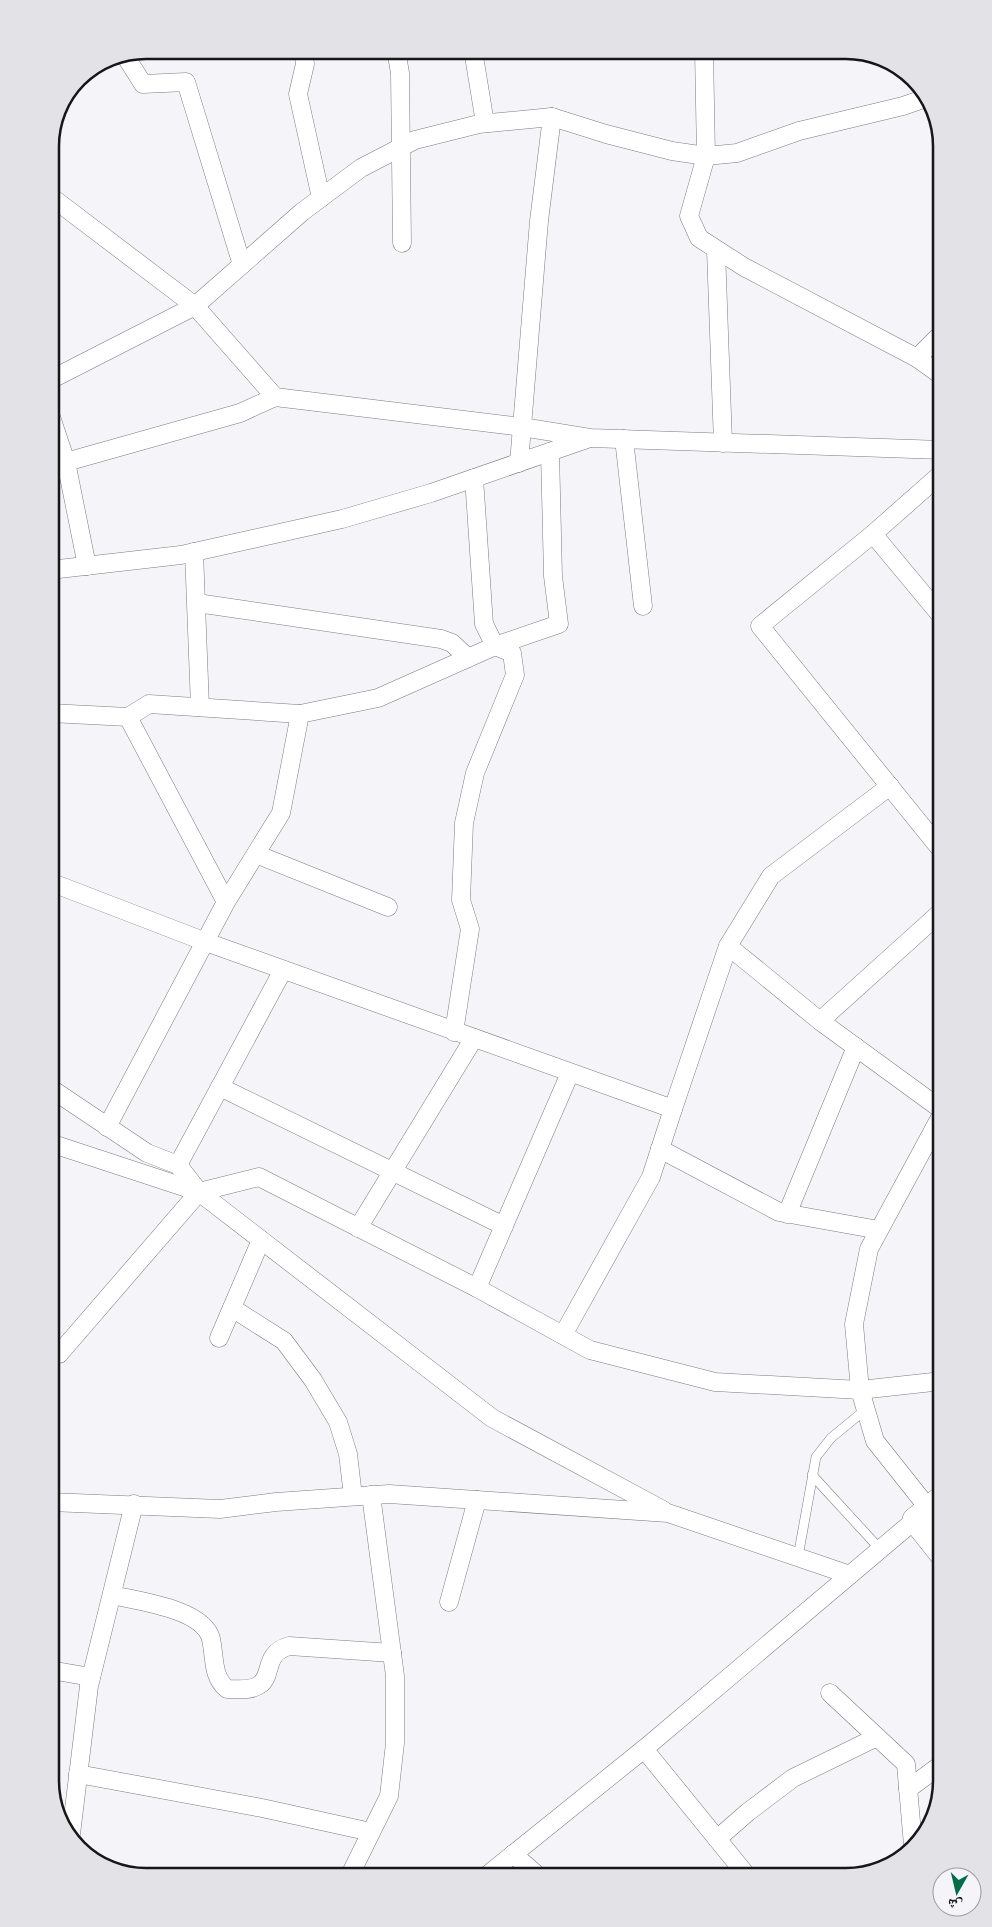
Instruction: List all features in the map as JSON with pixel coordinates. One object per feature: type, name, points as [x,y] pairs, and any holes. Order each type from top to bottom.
[{"type":"main road","points":[[929,1509],[933,1523]]},
{"type":"street","points":[[304,59],[305,64],[298,94],[321,198]]},
{"type":"street","points":[[398,59],[400,73],[402,243]]},
{"type":"street","points":[[475,59],[486,124]]},
{"type":"street","points":[[704,59],[706,156],[689,216],[700,238],[744,267],[917,358],[933,370]]},
{"type":"street","points":[[128,60],[143,84],[186,82],[242,266]]},
{"type":"street","points":[[59,375],[196,306],[302,212],[361,168],[415,140],[486,124],[552,117],[606,134],[672,151],[706,156],[738,154],[799,131],[903,106],[920,100]]},
{"type":"street","points":[[519,463],[539,221],[552,117]]},
{"type":"street","points":[[59,203],[196,306],[274,397]]},
{"type":"street","points":[[716,250],[723,443]]},
{"type":"street","points":[[917,358],[933,342]]},
{"type":"street","points":[[66,462],[240,413],[274,397],[522,427],[590,438],[933,450]]},
{"type":"street","points":[[59,569],[194,552],[342,519],[430,493],[590,438]]},
{"type":"street","points":[[624,439],[643,606]]},
{"type":"street","points":[[59,441],[66,462],[87,566]]},
{"type":"street","points":[[59,713],[128,717],[149,704],[300,714],[378,698],[495,646],[559,624],[553,576],[550,452]]},
{"type":"street","points":[[454,1032],[470,929],[460,900],[464,824],[475,773],[515,675],[512,652],[495,646],[484,624],[474,478]]},
{"type":"street","points":[[933,481],[873,534],[760,626],[933,840]]},
{"type":"street","points":[[873,534],[933,606]]},
{"type":"street","points":[[194,552],[200,707]]},
{"type":"street","points":[[197,603],[441,639],[452,643],[468,658]]},
{"type":"street","points":[[107,1127],[226,902],[281,813],[300,714]]},
{"type":"street","points":[[128,717],[226,902]]},
{"type":"street","points":[[563,1335],[651,1178],[728,946],[771,876],[890,786]]},
{"type":"street","points":[[256,854],[388,907]]},
{"type":"street","points":[[59,885],[283,970],[674,1109]]},
{"type":"street","points":[[820,1021],[933,919]]},
{"type":"street","points":[[728,946],[820,1021],[933,1103]]},
{"type":"street","points":[[178,1165],[283,970]]},
{"type":"street","points":[[358,1228],[474,1038]]},
{"type":"street","points":[[787,1214],[856,1047]]},
{"type":"street","points":[[477,1288],[570,1073]]},
{"type":"street","points":[[220,1087],[504,1226]]},
{"type":"street","points":[[59,1094],[147,1154],[178,1165],[199,1192],[492,1418],[668,1513],[850,1575]]},
{"type":"street","points":[[496,1868],[644,1749],[929,1509],[875,1442],[860,1390],[854,1324],[869,1249],[933,1131]]},
{"type":"street","points":[[59,1146],[199,1192],[259,1177],[477,1288],[590,1350],[715,1382],[860,1390],[933,1382]]},
{"type":"street","points":[[660,1149],[780,1212],[879,1230]]},
{"type":"street","points":[[59,1354],[199,1192]]},
{"type":"street","points":[[219,1338],[261,1240]]},
{"type":"street","points":[[232,1308],[284,1341],[313,1380],[338,1422],[348,1454],[352,1496]]},
{"type":"street","points":[[59,1502],[220,1509],[276,1502],[389,1494],[668,1513]]},
{"type":"street","points":[[353,1868],[389,1796],[395,1743],[395,1676],[371,1495]]},
{"type":"street","points":[[449,1602],[477,1500]]},
{"type":"street","points":[[72,1827],[91,1677],[134,1504]]},
{"type":"street","points":[[112,1595],[178,1612],[204,1626],[210,1637],[217,1675],[221,1684],[228,1689],[246,1689],[259,1686],[265,1680],[274,1654],[289,1646],[392,1653]]},
{"type":"street","points":[[59,1672],[91,1677]]},
{"type":"street","points":[[830,1692],[906,1764],[912,1838]]},
{"type":"street","points":[[717,1839],[748,1812],[793,1778],[877,1737]]},
{"type":"street","points":[[644,1749],[741,1868]]},
{"type":"street","points":[[908,1789],[933,1771]]},
{"type":"street","points":[[78,1774],[262,1808],[371,1832]]},
{"type":"street","points":[[513,1854],[529,1868]]},
{"type":"lane","points":[[798,1557],[816,1457],[831,1438],[865,1410]]},
{"type":"lane","points":[[812,1475],[880,1549]]}]
